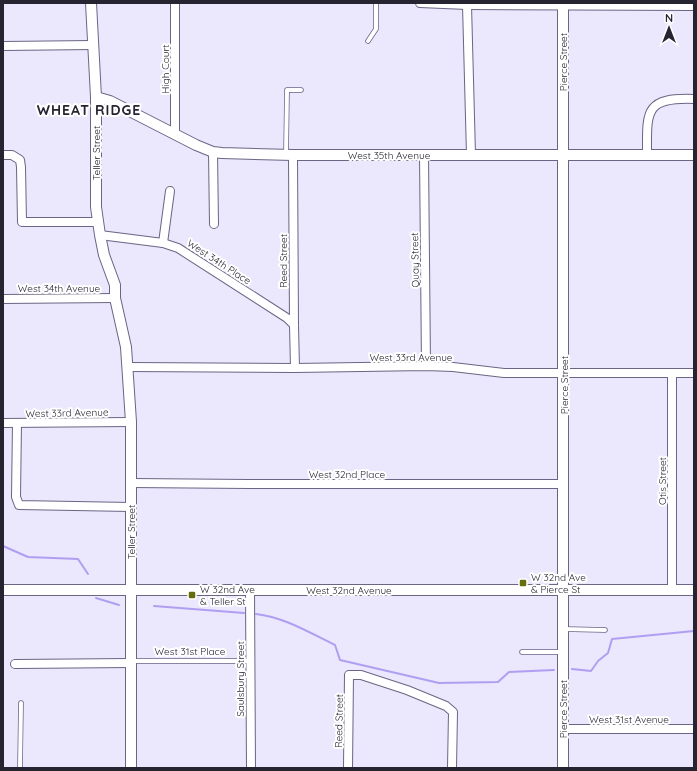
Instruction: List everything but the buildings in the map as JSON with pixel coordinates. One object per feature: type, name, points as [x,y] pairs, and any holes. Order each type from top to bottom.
[{"type":"street","name":"Teller Street","points":[[91,3],[96,97],[97,222],[104,254],[116,289],[115,298],[125,343],[128,367],[131,422],[131,768]]},
{"type":"street","name":"High Court","points":[[175,3],[175,134]]},
{"type":"street","points":[[420,3],[468,5],[563,4],[694,6]]},
{"type":"street","name":"Pierce Street","points":[[563,4],[563,768]]},
{"type":"street","points":[[468,5],[470,155]]},
{"type":"street","points":[[3,46],[93,45]]},
{"type":"street","name":"West 35th Avenue","points":[[96,97],[110,101],[196,146],[213,152],[290,155],[694,155]]},
{"type":"street","points":[[647,154],[649,114],[654,107],[662,102],[677,98],[694,99]]},
{"type":"street","points":[[213,152],[214,224]]},
{"type":"street","name":"Quay Street","points":[[424,154],[426,366]]},
{"type":"street","points":[[3,155],[12,155],[20,160],[22,222],[97,222]]},
{"type":"street","name":"Reed Street","points":[[290,155],[295,368]]},
{"type":"street","points":[[163,244],[170,190]]},
{"type":"street","name":"West 34th Place","points":[[100,235],[163,244],[184,251],[287,318],[294,325]]},
{"type":"street","name":"West 34th Avenue","points":[[3,299],[115,298]]},
{"type":"street","name":"West 33rd Avenue","points":[[128,367],[295,368],[426,366],[453,367],[504,373],[694,373]]},
{"type":"street","name":"Otis Street","points":[[672,373],[672,590]]},
{"type":"street","name":"West 33rd Avenue","points":[[3,423],[131,422]]},
{"type":"street","points":[[17,423],[16,497],[19,505],[131,507]]},
{"type":"street","name":"West 32nd Place","points":[[131,483],[563,484]]},
{"type":"street","name":"West 32nd Avenue","points":[[3,590],[694,590]]},
{"type":"street","name":"Saulsbury Street","points":[[250,590],[251,768]]},
{"type":"street","name":"West 31st Place","points":[[16,664],[130,662]]},
{"type":"street","name":"Reed Street","points":[[348,768],[349,675],[361,675],[407,690],[446,706],[453,712],[452,768]]},
{"type":"street","name":"West 31st Avenue","points":[[563,729],[694,729]]},
{"type":"lane","points":[[368,41],[376,29],[376,3]]},
{"type":"lane","points":[[290,155],[287,90],[301,90]]},
{"type":"lane","points":[[563,629],[605,630]]},
{"type":"lane","points":[[522,652],[563,652]]},
{"type":"lane","name":"West 31st Place","points":[[130,662],[250,661]]},
{"type":"lane","points":[[20,703],[20,768]]},
{"type":"waterway","points":[[3,546],[28,557],[78,559],[88,574]]},
{"type":"waterway","points":[[96,598],[119,605]]},
{"type":"waterway","points":[[154,606],[244,613]]},
{"type":"waterway","points":[[256,614],[277,618],[335,645],[340,660],[439,683],[498,682],[509,672],[554,670]]},
{"type":"waterway","points":[[572,669],[591,671],[598,661],[608,653],[612,639],[694,631]]},
{"type":"place","name":"W 32nd Ave & Pierce St","points":[[523,583]]},
{"type":"place","name":"W 32nd Ave & Teller St","points":[[192,595]]},
{"type":"district","name":"WHEAT RIDGE","points":[[89,110]]}]
